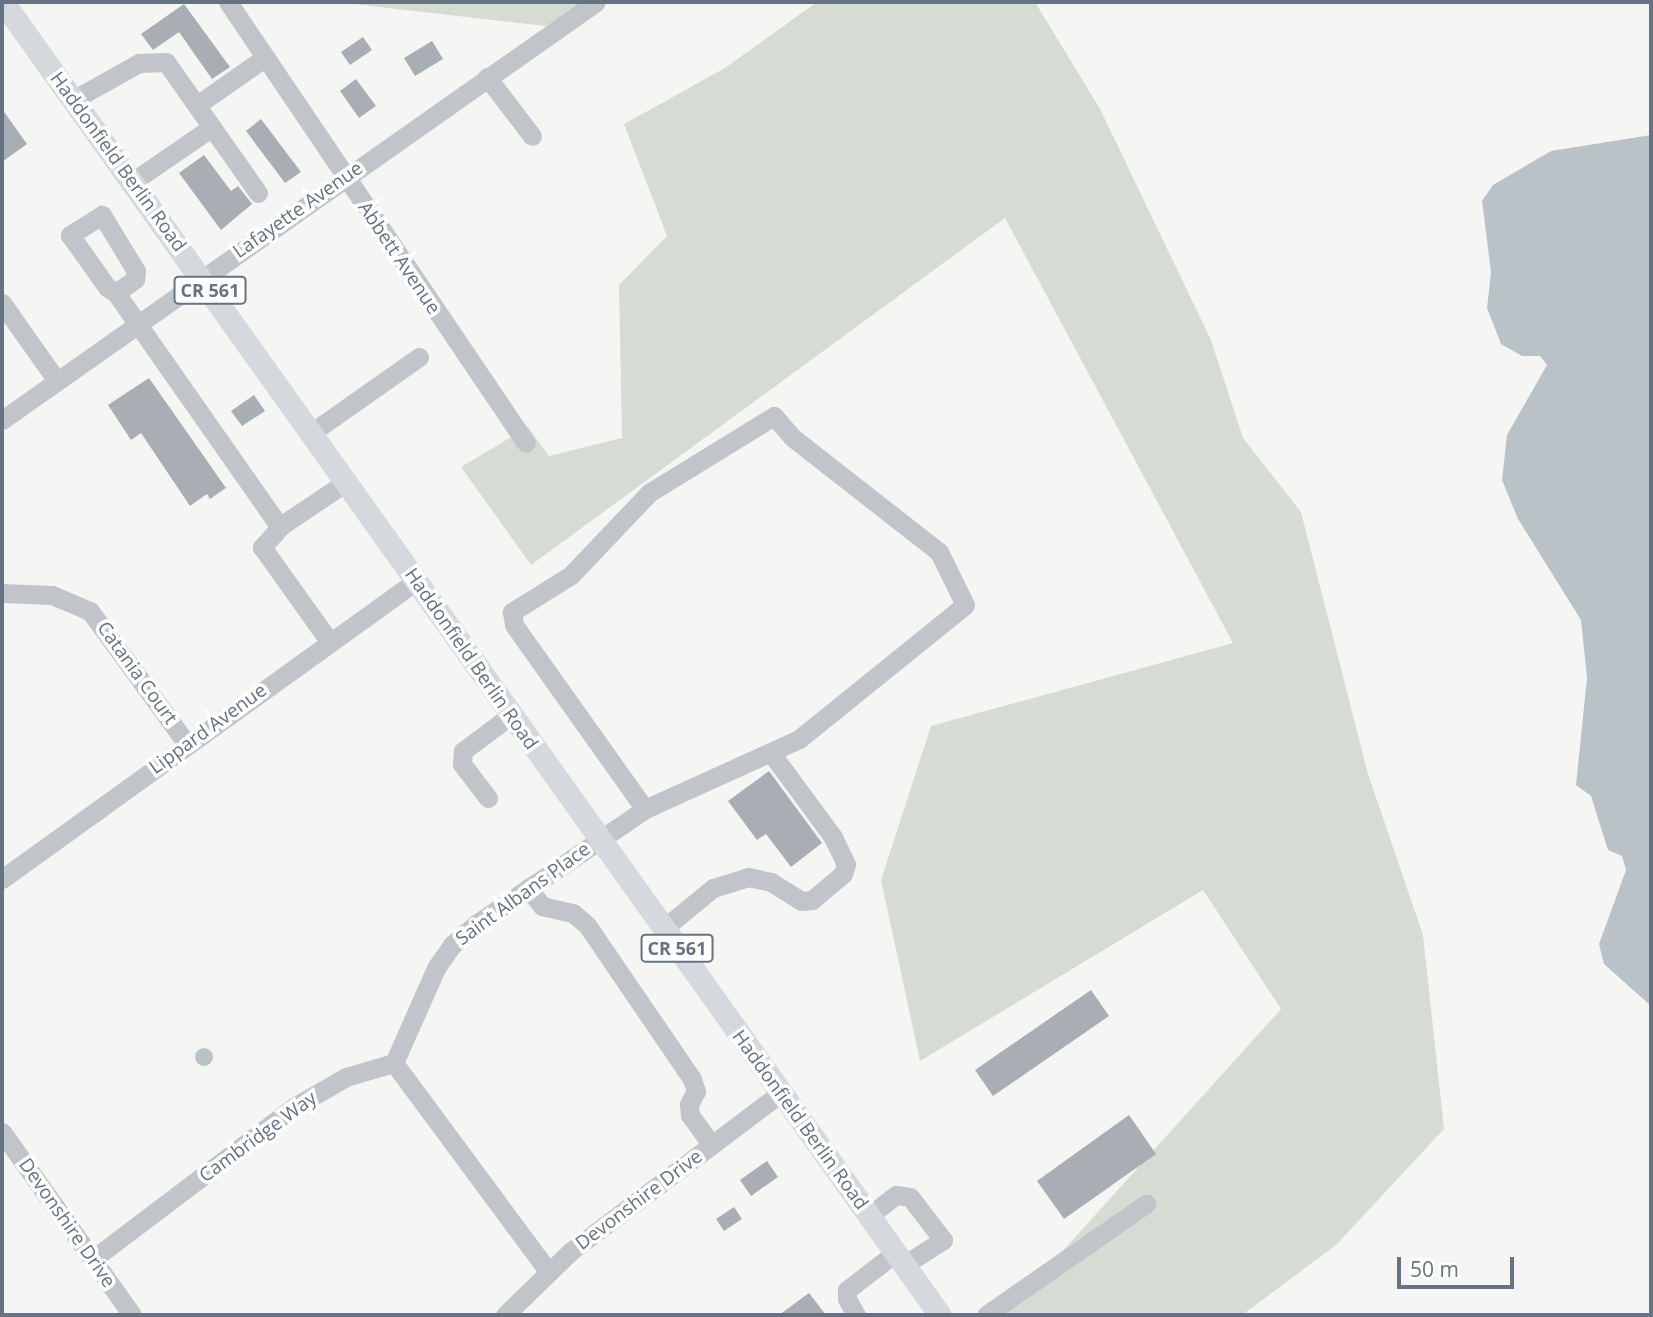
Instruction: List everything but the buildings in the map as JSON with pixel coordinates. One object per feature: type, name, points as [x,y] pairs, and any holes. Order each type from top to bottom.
[{"type":"main road","name":"Haddonfield Berlin Road","points":[[3,2],[940,1315]]},
{"type":"street","name":"Abbett Avenue","points":[[228,2],[263,59],[526,443]]},
{"type":"street","name":"Lafayette Avenue","points":[[2,419],[596,2]]},
{"type":"street","points":[[73,100],[114,76],[159,59],[166,62],[258,193]]},
{"type":"street","points":[[197,105],[263,59]]},
{"type":"street","points":[[487,78],[532,136]]},
{"type":"street","points":[[132,182],[212,127]]},
{"type":"street","points":[[116,293],[282,525]]},
{"type":"street","points":[[2,303],[57,381]]},
{"type":"street","points":[[311,433],[419,357]]},
{"type":"street","name":"Saint Albans Place","points":[[394,1063],[416,1008],[452,945],[528,888],[645,809],[771,753],[820,723],[965,605],[939,552],[793,439],[774,416],[649,493],[571,575],[512,612],[513,625],[645,809]]},
{"type":"street","points":[[329,641],[262,547],[282,525],[346,482]]},
{"type":"street","name":"Lippard Avenue","points":[[2,879],[416,580]]},
{"type":"street","name":"Catania Court","points":[[2,593],[52,594],[90,611],[187,744]]},
{"type":"street","points":[[488,798],[462,764],[463,751],[511,715]]},
{"type":"street","points":[[663,929],[713,888],[748,877],[771,882],[802,901],[812,900],[843,874],[846,864],[833,837],[771,753]]},
{"type":"street","points":[[528,888],[542,906],[573,913],[587,925],[692,1079],[696,1091],[689,1104],[690,1115],[712,1145]]},
{"type":"street","points":[[394,1063],[548,1271]]},
{"type":"street","name":"Cambridge Way","points":[[93,1259],[293,1107],[346,1077],[394,1063]]},
{"type":"street","name":"Devonshire Drive","points":[[505,1315],[548,1271],[781,1093]]},
{"type":"street","name":"Devonshire Drive","points":[[2,1132],[132,1315]]},
{"type":"street","points":[[856,1315],[846,1299],[847,1290],[900,1259],[943,1240],[910,1197],[896,1195],[869,1216]]},
{"type":"street","points":[[986,1315],[1146,1204]]},
{"type":"shaded area","points":[[336,2],[590,2],[554,27]]},
{"type":"shaded area","points":[[817,2],[1035,2],[1100,109],[1211,340],[1243,438],[1301,512],[1368,774],[1423,935],[1444,1129],[1336,1245],[1242,1315],[1005,1315],[1281,1009],[1203,890],[920,1061],[881,880],[931,726],[1233,643],[1005,218],[531,565],[461,467],[528,427],[549,456],[622,438],[619,285],[667,236],[624,124],[725,68]]},
{"type":"shaded area","points":[[1651,135],[1651,1006],[1604,964],[1599,944],[1626,870],[1622,856],[1608,850],[1591,796],[1576,785],[1587,678],[1581,620],[1518,519],[1502,480],[1507,435],[1547,365],[1540,356],[1522,356],[1501,344],[1487,308],[1491,272],[1482,201],[1493,185],[1551,151]]},
{"type":"shaded area","points":[[200,1048],[208,1048],[213,1057],[211,1064],[200,1066],[195,1061],[195,1053]]}]
